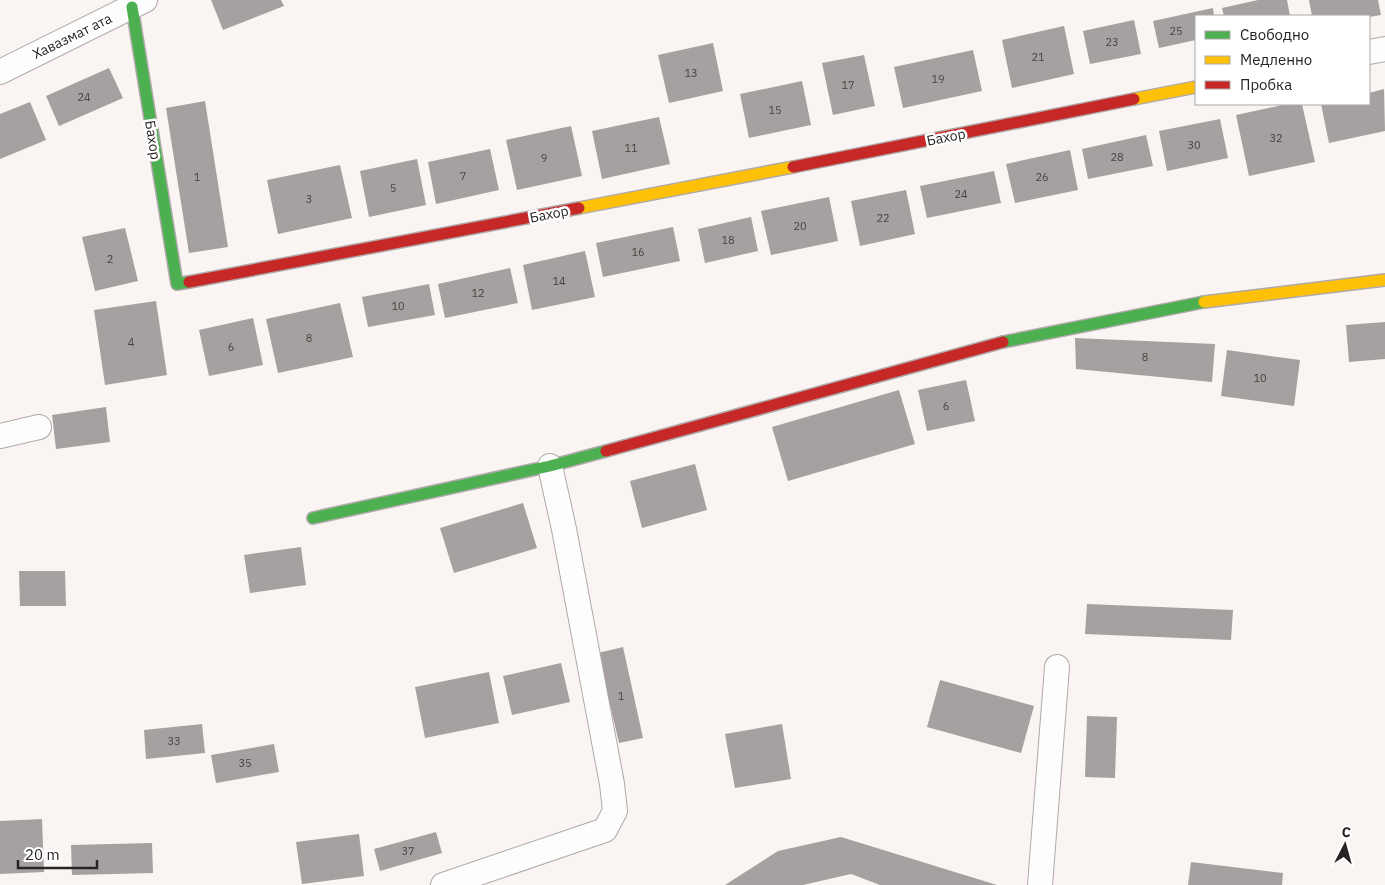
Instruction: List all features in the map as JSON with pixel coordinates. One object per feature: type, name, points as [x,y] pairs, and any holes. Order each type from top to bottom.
[{"type":"street","name":"Хавазмат ата","points":[[0,72],[138,3]]},
{"type":"street","name":"Бахор","points":[[138,3],[176,284],[765,174],[1195,87]]},
{"type":"street","points":[[1370,52],[1385,49]]},
{"type":"street","points":[[313,518],[550,466],[997,343],[1219,299],[1385,280]]},
{"type":"street","points":[[0,436],[39,427]]},
{"type":"street","points":[[443,885],[605,830],[615,812],[612,784],[564,529],[550,466]]},
{"type":"street","points":[[1040,885],[1058,667]]},
{"type":"building","points":[[211,0],[281,0],[284,6],[223,30]]},
{"type":"building","points":[[1258,0],[1287,0],[1290,15],[1224,15],[1222,8]]},
{"type":"building","points":[[1309,0],[1378,0],[1381,15],[1370,17],[1370,15],[1312,15]]},
{"type":"building","points":[[1213,8],[1214,15],[1195,15],[1195,40],[1159,48],[1153,21]]},
{"type":"building","points":[[1134,20],[1141,54],[1090,64],[1083,31]]},
{"type":"building","points":[[1064,26],[1074,74],[1012,88],[1002,40]]},
{"type":"building","points":[[713,43],[723,91],[669,103],[658,55]]},
{"type":"building","points":[[973,50],[982,91],[903,108],[894,67]]},
{"type":"building","points":[[864,55],[875,106],[833,115],[822,63]]},
{"type":"building","points":[[109,68],[123,98],[59,126],[46,96]]},
{"type":"building","points":[[802,81],[811,125],[749,138],[740,94]]},
{"type":"building","points":[[1384,89],[1385,131],[1329,143],[1321,105],[1370,105],[1370,93]]},
{"type":"building","points":[[205,101],[228,247],[189,253],[166,108]]},
{"type":"building","points":[[30,102],[46,140],[0,159],[0,114]]},
{"type":"building","points":[[1282,105],[1302,105],[1315,162],[1249,176],[1236,115]]},
{"type":"building","points":[[659,117],[670,164],[602,179],[592,131]]},
{"type":"building","points":[[1220,119],[1228,158],[1167,171],[1159,131]]},
{"type":"building","points":[[571,126],[582,176],[517,190],[506,140]]},
{"type":"building","points":[[1146,135],[1153,166],[1088,179],[1082,149]]},
{"type":"building","points":[[490,149],[499,190],[436,204],[428,162]]},
{"type":"building","points":[[1070,150],[1078,190],[1015,203],[1006,164]]},
{"type":"building","points":[[417,159],[426,205],[369,217],[360,171]]},
{"type":"building","points":[[340,165],[352,218],[278,234],[267,180]]},
{"type":"building","points":[[994,171],[1001,203],[927,218],[920,186]]},
{"type":"building","points":[[906,190],[915,234],[860,246],[851,201]]},
{"type":"building","points":[[829,197],[838,241],[771,255],[761,211]]},
{"type":"building","points":[[751,217],[758,251],[705,263],[698,229]]},
{"type":"building","points":[[673,227],[680,261],[603,277],[596,243]]},
{"type":"building","points":[[125,228],[138,281],[95,291],[82,237]]},
{"type":"building","points":[[585,251],[595,297],[532,310],[523,265]]},
{"type":"building","points":[[510,268],[518,303],[445,318],[438,284]]},
{"type":"building","points":[[429,284],[435,315],[368,327],[362,297]]},
{"type":"building","points":[[156,301],[167,375],[105,385],[94,310]]},
{"type":"building","points":[[340,303],[353,357],[278,373],[266,319]]},
{"type":"building","points":[[253,318],[263,365],[209,376],[199,330]]},
{"type":"building","points":[[1385,322],[1385,359],[1349,362],[1346,325]]},
{"type":"building","points":[[1075,338],[1215,344],[1212,382],[1076,369]]},
{"type":"building","points":[[1227,350],[1300,360],[1294,406],[1221,396]]},
{"type":"building","points":[[966,380],[975,421],[927,431],[918,390]]},
{"type":"building","points":[[899,390],[915,444],[788,481],[772,427]]},
{"type":"building","points":[[106,407],[110,442],[56,449],[52,415]]},
{"type":"building","points":[[695,464],[707,510],[642,528],[630,481]]},
{"type":"building","points":[[523,503],[537,548],[454,573],[440,528]]},
{"type":"building","points":[[301,547],[306,585],[250,593],[244,555]]},
{"type":"building","points":[[19,571],[65,571],[66,606],[20,606]]},
{"type":"building","points":[[1087,604],[1233,610],[1231,640],[1085,634]]},
{"type":"building","points":[[623,647],[643,738],[619,743],[598,653]]},
{"type":"building","points":[[561,663],[570,702],[512,715],[503,676]]},
{"type":"building","points":[[489,672],[499,723],[425,738],[415,687]]},
{"type":"building","points":[[940,680],[1034,706],[1021,753],[927,727]]},
{"type":"building","points":[[1087,716],[1117,717],[1115,778],[1085,777]]},
{"type":"building","points":[[202,724],[205,753],[146,759],[144,730]]},
{"type":"building","points":[[782,724],[791,779],[735,788],[725,734]]},
{"type":"building","points":[[274,744],[279,772],[216,783],[211,755]]},
{"type":"building","points":[[42,819],[44,872],[0,874],[0,821]]},
{"type":"building","points":[[436,832],[442,853],[380,871],[374,849]]},
{"type":"building","points":[[359,834],[364,876],[302,884],[296,842]]},
{"type":"building","points":[[841,837],[997,885],[880,885],[851,874],[803,885],[725,885],[778,851]]},
{"type":"building","points":[[152,843],[153,873],[72,875],[71,845]]},
{"type":"building","points":[[1191,862],[1283,873],[1282,885],[1188,885]]},
{"type":"traffic: fast","points":[[132,7],[177,284],[189,282]]},
{"type":"traffic: fast","points":[[1003,342],[1204,302]]},
{"type":"traffic: fast","points":[[313,518],[550,466],[606,451]]},
{"type":"traffic: slow","points":[[1134,99],[1195,87]]},
{"type":"traffic: slow","points":[[579,208],[793,167]]},
{"type":"traffic: slow","points":[[1204,302],[1385,280]]},
{"type":"traffic: jam","points":[[793,167],[1134,99]]},
{"type":"traffic: jam","points":[[189,282],[579,208]]},
{"type":"traffic: jam","points":[[606,451],[1003,342]]}]
